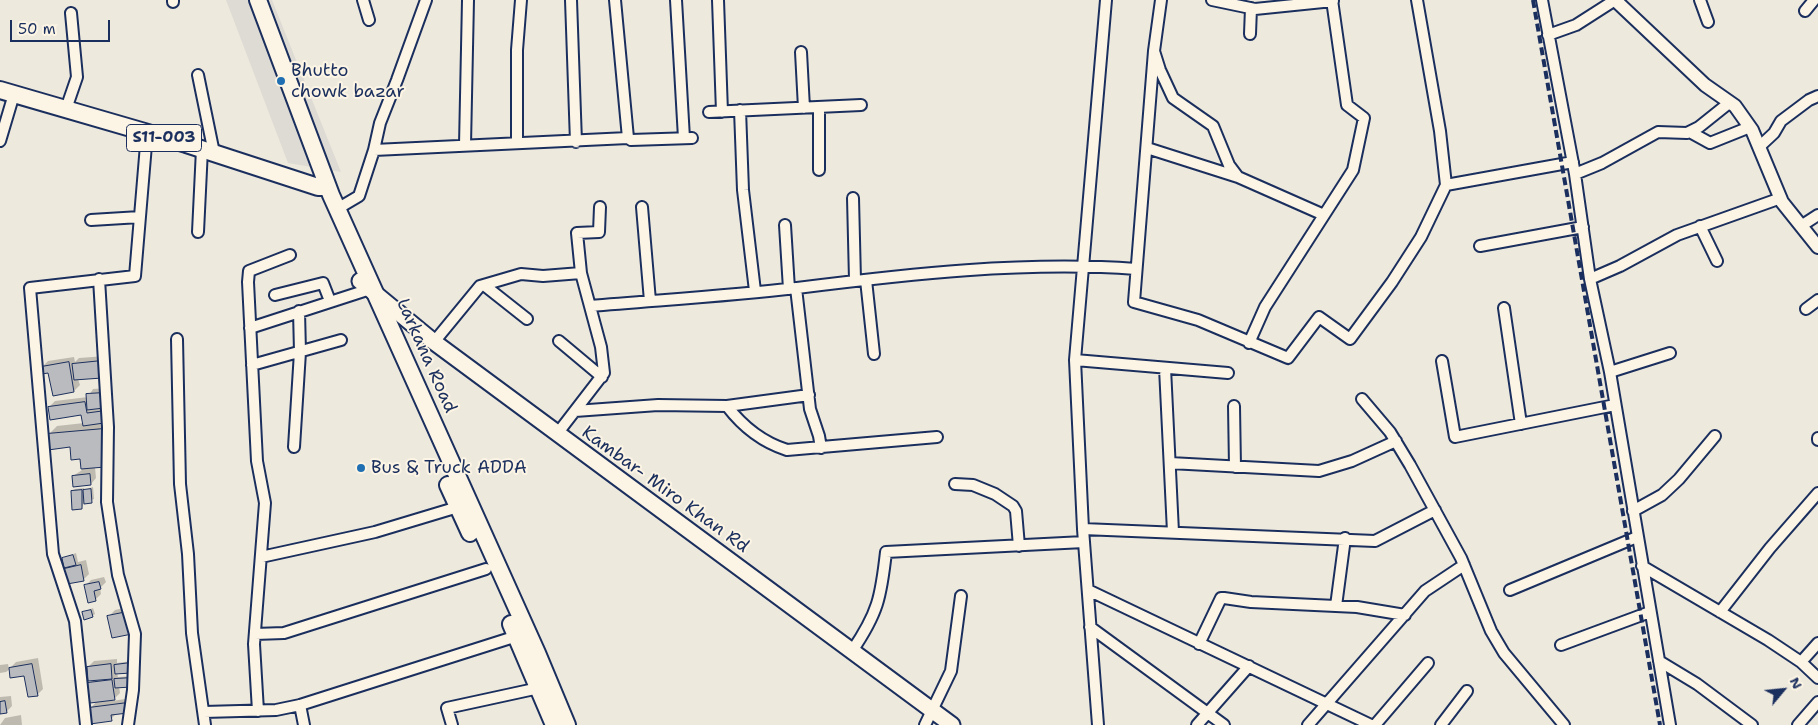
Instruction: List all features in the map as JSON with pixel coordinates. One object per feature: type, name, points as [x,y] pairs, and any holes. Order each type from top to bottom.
[{"type":"main road","name":"Larkana Road","points":[[246,0],[367,289],[567,725]]},
{"type":"main road","name":"Larkana Road","points":[[258,0],[323,187],[337,209],[367,289]]},
{"type":"main road","name":"S11-003","points":[[7,92],[323,187]]},
{"type":"main road","name":"Kambar- Miro Khan Rd","points":[[367,289],[557,434],[952,725]]},
{"type":"main road","name":"Larkana Road","points":[[434,437],[458,508],[517,636],[554,725]]},
{"type":"street","points":[[363,0],[369,20]]},
{"type":"street","points":[[337,209],[359,196],[374,150],[380,122],[426,0]]},
{"type":"street","points":[[465,145],[468,0]]},
{"type":"street","points":[[517,143],[517,50],[521,0]]},
{"type":"street","points":[[571,0],[576,142]]},
{"type":"street","points":[[615,0],[628,138]]},
{"type":"street","points":[[374,150],[576,142],[628,138],[631,140],[688,138],[676,0]]},
{"type":"street","points":[[718,0],[722,112]]},
{"type":"street","points":[[1098,725],[1083,529],[1075,360],[1106,0]]},
{"type":"street","points":[[1161,0],[1154,51],[1134,302],[1198,320],[1288,358],[1319,317],[1350,339],[1422,237],[1446,185],[1440,131],[1417,0]]},
{"type":"street","points":[[1212,0],[1253,6],[1332,1],[1347,105],[1364,118],[1353,170],[1264,307],[1249,343]]},
{"type":"street","points":[[1542,0],[1573,162],[1590,279],[1610,372],[1670,725]]},
{"type":"street","points":[[1548,35],[1576,25],[1615,0],[1705,85],[1735,106],[1750,127],[1781,198],[1818,247]]},
{"type":"street","points":[[1700,0],[1708,22]]},
{"type":"street","points":[[1805,12],[1814,0]]},
{"type":"street","points":[[1250,34],[1253,6]]},
{"type":"street","points":[[66,110],[77,77],[71,13]]},
{"type":"street","points":[[1154,51],[1173,98],[1213,126],[1229,164],[1238,177]]},
{"type":"street","points":[[801,52],[804,108]]},
{"type":"street","points":[[198,75],[208,151],[198,232]]},
{"type":"street","points":[[0,141],[7,92]]},
{"type":"street","points":[[1759,147],[1774,133],[1781,120],[1809,100],[1818,96]]},
{"type":"street","points":[[1575,174],[1602,163],[1658,132],[1678,134],[1690,132],[1729,102]]},
{"type":"street","points":[[709,112],[861,105]]},
{"type":"street","points":[[819,107],[819,170]]},
{"type":"street","points":[[740,110],[743,190],[755,291]]},
{"type":"street","points":[[1690,132],[1710,143],[1750,127]]},
{"type":"street","points":[[86,725],[76,622],[53,554],[30,288],[135,276],[147,133]]},
{"type":"street","points":[[1147,148],[1238,177],[1324,215]]},
{"type":"street","points":[[1446,185],[1573,162]]},
{"type":"street","points":[[853,198],[861,280],[874,354]]},
{"type":"street","points":[[1590,279],[1620,266],[1678,235],[1781,198]]},
{"type":"street","points":[[557,434],[604,373],[600,347],[580,272],[577,233],[600,232],[600,207]]},
{"type":"street","points":[[642,207],[650,301]]},
{"type":"street","points":[[1801,226],[1818,214]]},
{"type":"street","points":[[92,220],[140,217]]},
{"type":"street","points":[[785,225],[810,410],[821,448]]},
{"type":"street","points":[[1700,226],[1717,261]]},
{"type":"street","points":[[1480,246],[1583,227]]},
{"type":"street","points":[[258,711],[254,634],[265,503],[257,460],[248,282],[250,271],[290,255]]},
{"type":"street","points":[[590,306],[966,270],[1084,265],[1136,269]]},
{"type":"street","points":[[434,342],[480,286],[521,274],[543,276],[580,272]]},
{"type":"street","points":[[99,279],[108,427],[107,502],[118,575],[135,634],[133,690],[128,725]]},
{"type":"street","points":[[275,295],[323,283],[330,301]]},
{"type":"street","points":[[484,285],[527,319]]},
{"type":"street","points":[[250,328],[367,289]]},
{"type":"street","points":[[1806,309],[1818,300]]},
{"type":"street","points":[[1504,308],[1521,424]]},
{"type":"street","points":[[294,446],[300,352],[299,311]]},
{"type":"street","points":[[177,339],[180,484],[188,554],[192,634],[205,725]]},
{"type":"street","points":[[252,365],[341,340]]},
{"type":"street","points":[[559,341],[602,376]]},
{"type":"street","points":[[1610,372],[1670,353]]},
{"type":"street","points":[[1075,360],[1228,374]]},
{"type":"street","points":[[1442,361],[1455,436],[1615,404]]},
{"type":"street","points":[[1165,368],[1173,532]]},
{"type":"street","points":[[575,411],[658,405],[727,406],[809,395]]},
{"type":"street","points":[[1362,399],[1396,441],[1435,510],[1464,566],[1492,631],[1504,653],[1563,725]]},
{"type":"street","points":[[727,406],[742,425],[772,445],[787,450],[937,437]]},
{"type":"street","points":[[1234,406],[1235,467]]},
{"type":"street","points":[[1633,510],[1662,495],[1679,479],[1715,436]]},
{"type":"street","points":[[1170,463],[1319,471],[1352,461],[1396,441]]},
{"type":"street","points":[[954,484],[973,485],[995,494],[1013,506],[1016,511],[1019,546]]},
{"type":"street","points":[[1720,612],[1770,548],[1818,493]]},
{"type":"street","points":[[261,557],[375,532],[458,508]]},
{"type":"street","points":[[1083,529],[1375,540],[1435,510]]},
{"type":"street","points":[[1510,590],[1637,537]]},
{"type":"street","points":[[1336,606],[1345,538]]},
{"type":"street","points":[[852,651],[866,630],[881,596],[886,552],[1084,542]]},
{"type":"street","points":[[1308,725],[1425,591],[1464,566]]},
{"type":"street","points":[[1642,566],[1801,662],[1818,678]]},
{"type":"street","points":[[254,634],[284,633],[486,568]]},
{"type":"street","points":[[1088,590],[1373,725],[1428,663]]},
{"type":"street","points":[[925,725],[951,672],[961,596]]},
{"type":"street","points":[[1199,644],[1222,598],[1336,606],[1405,615]]},
{"type":"street","points":[[1561,645],[1650,612]]},
{"type":"street","points":[[1090,627],[1224,725]]},
{"type":"street","points":[[204,712],[258,711],[300,705],[517,636]]},
{"type":"street","points":[[1801,662],[1818,643]]},
{"type":"street","points":[[1659,662],[1696,684],[1752,725]]},
{"type":"street","points":[[1197,725],[1249,666]]},
{"type":"street","points":[[452,725],[447,708],[539,688]]},
{"type":"street","points":[[1441,725],[1466,691]]},
{"type":"street","points":[[1798,725],[1818,702]]},
{"type":"street","points":[[300,705],[304,725]]},
{"type":"shaded area","name":"Bhutto chowk bazar","points":[[226,0],[272,0],[341,172],[288,163]]},
{"type":"building","points":[[101,361],[102,378],[74,380],[72,364]]},
{"type":"building","points":[[69,362],[74,392],[53,396],[48,373],[42,374],[41,367]]},
{"type":"building","points":[[103,393],[104,408],[87,410],[86,394]]},
{"type":"building","points":[[85,402],[87,413],[102,411],[104,423],[83,426],[81,415],[50,420],[48,407]]},
{"type":"building","points":[[103,429],[105,467],[81,469],[80,459],[71,460],[70,447],[48,450],[46,434]]},
{"type":"building","points":[[90,474],[91,485],[73,487],[72,476]]},
{"type":"building","points":[[91,489],[92,503],[84,504],[83,490]]},
{"type":"building","points":[[82,490],[82,509],[72,510],[71,491]]},
{"type":"building","points":[[73,555],[76,565],[64,568],[62,558]]},
{"type":"building","points":[[81,565],[84,581],[67,584],[64,569]]},
{"type":"building","points":[[99,582],[101,589],[94,591],[96,601],[88,603],[84,585]]},
{"type":"building","points":[[91,610],[93,617],[84,620],[82,612]]},
{"type":"building","points":[[127,612],[132,634],[112,638],[107,616]]},
{"type":"building","points":[[130,663],[131,673],[115,674],[114,665]]},
{"type":"building","points":[[32,664],[38,696],[28,697],[24,676],[10,678],[9,668]]},
{"type":"building","points":[[111,664],[112,679],[88,681],[87,667]]},
{"type":"building","points":[[131,678],[131,687],[115,688],[114,679]]},
{"type":"building","points":[[112,680],[115,700],[90,703],[87,683]]},
{"type":"building","points":[[5,701],[7,713],[0,714],[0,702]]},
{"type":"building","points":[[127,703],[128,713],[111,715],[112,721],[90,724],[88,708]]},
{"type":"railway","points":[[1533,0],[1660,725]]},
{"type":"place","name":"Bhutto chowk bazar","points":[[281,81]]},
{"type":"place","name":"Bus & Truck ADDA","points":[[361,468]]}]
